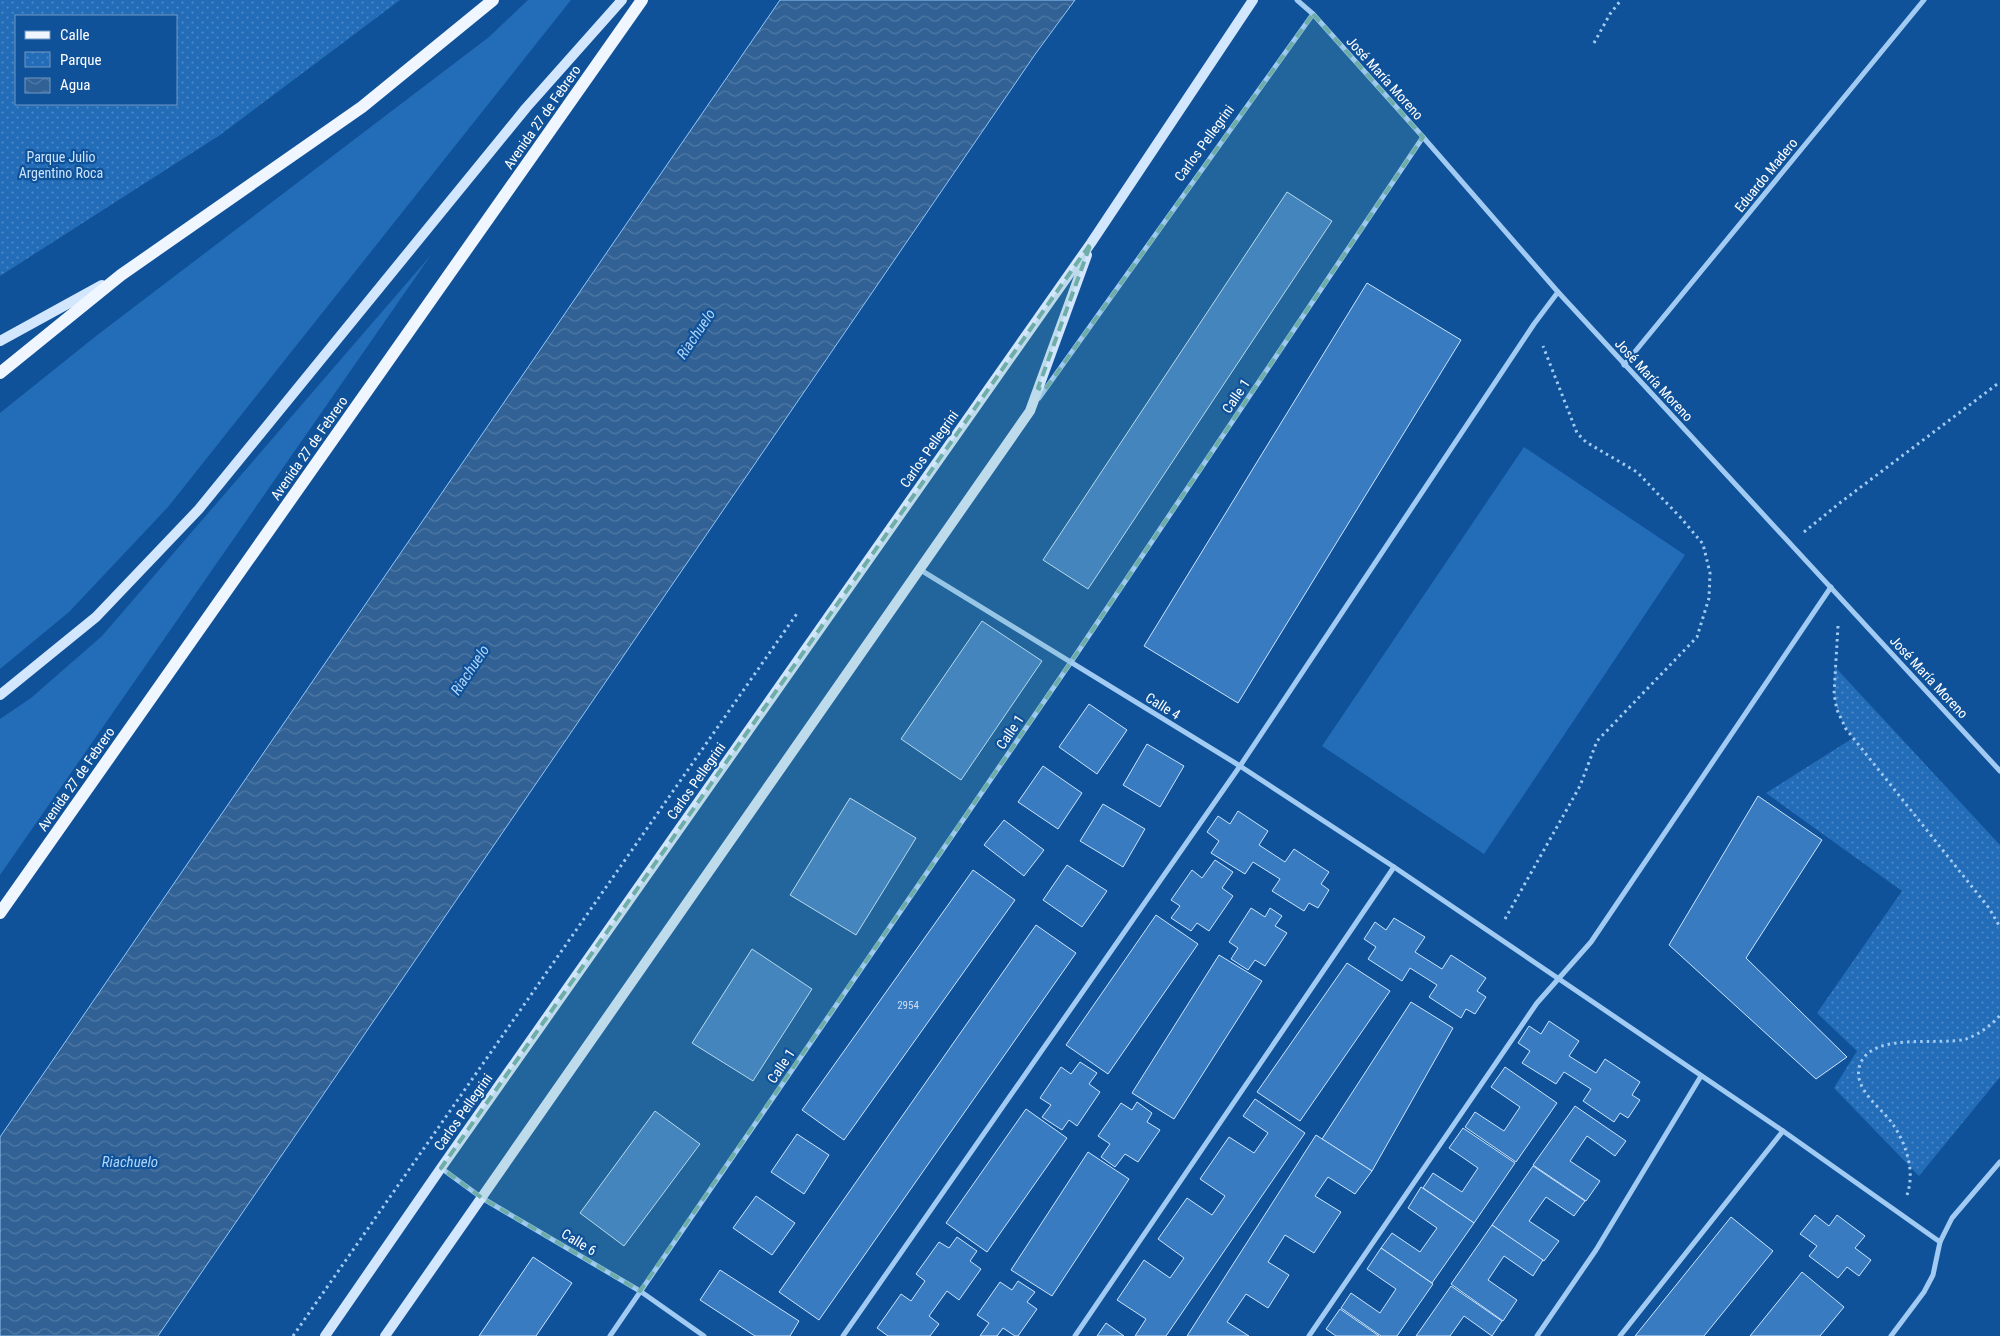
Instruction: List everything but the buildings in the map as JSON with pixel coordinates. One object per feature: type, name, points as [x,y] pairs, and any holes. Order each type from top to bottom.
[{"type":"main road","points":[[0,373],[120,275],[362,107],[493,0]]},
{"type":"main road","points":[[0,695],[96,617],[199,510],[526,108],[622,0]]},
{"type":"main road","name":"Avenida 27 de Febrero","points":[[0,913],[642,0]]},
{"type":"main road","name":"Carlos Pellegrini","points":[[326,1336],[441,1168],[1091,243],[1253,0]]},
{"type":"main road","name":"Carlos Pellegrini","points":[[385,1336],[1030,411],[1091,243]]},
{"type":"main road","points":[[0,341],[120,275]]},
{"type":"street","name":"José María Moreno","points":[[1297,0],[1313,14],[1624,365],[2000,771]]},
{"type":"street","name":"Eduardo Madero","points":[[1624,365],[1924,0]]},
{"type":"street","name":"Carlos Pellegrini","points":[[1030,411],[1313,14]]},
{"type":"street","name":"Calle 1","points":[[610,1336],[1071,662],[1423,137]]},
{"type":"street","points":[[843,1336],[1240,766],[1534,324],[1558,292]]},
{"type":"street","name":"Calle 4","points":[[918,569],[1240,766],[1394,867],[1783,1131],[1940,1242]]},
{"type":"street","points":[[1309,1336],[1537,1003],[1591,942],[1831,587]]},
{"type":"street","points":[[1075,1336],[1394,867]]},
{"type":"street","points":[[1537,1336],[1596,1250],[1701,1076]]},
{"type":"street","points":[[1620,1336],[1783,1131]]},
{"type":"street","points":[[1892,1336],[1924,1292],[1933,1274],[1940,1242],[1952,1218],[2000,1162]]},
{"type":"street","name":"Calle 6","points":[[441,1168],[482,1198],[640,1291],[704,1336]]},
{"type":"path","points":[[1594,43],[1610,14],[1621,0]]},
{"type":"path","points":[[1496,935],[1580,786],[1597,742],[1697,637],[1709,598],[1710,573],[1703,544],[1682,518],[1637,472],[1586,442],[1577,433],[1534,324]]},
{"type":"path","points":[[1790,543],[1841,502],[2000,382]]},
{"type":"path","points":[[1841,598],[1834,694],[1837,710],[1846,729],[1989,908],[2000,927]]},
{"type":"path","points":[[293,1336],[798,612]]},
{"type":"path","points":[[1900,1215],[1911,1184],[1909,1160],[1894,1125],[1862,1087],[1859,1075],[1860,1063],[1876,1047],[1968,1038],[1984,1030],[2000,1015]]},
{"type":"highlighted area","points":[[1313,14],[1423,137],[1071,662],[640,1291],[482,1198],[441,1168],[1091,243],[1038,388],[1044,391]]},
{"type":"green space","name":"Parque Julio Argentino Roca","points":[[0,0],[400,0],[220,135],[0,276]]},
{"type":"green space","points":[[528,0],[571,0],[168,507],[69,612],[0,669],[0,413],[96,336],[489,37]]},
{"type":"green space","points":[[431,255],[0,875],[0,719],[31,698],[102,636]]},
{"type":"green space","points":[[1524,447],[1685,555],[1484,854],[1322,746]]},
{"type":"green space","points":[[1835,667],[2000,845],[2000,1077],[1919,1176],[1834,1088],[1857,1051],[1817,1013],[1902,891],[1766,793],[1853,738],[1838,712],[1834,688]]},
{"type":"water","name":"Riachuelo","points":[[780,0],[1075,0],[1036,53],[158,1336],[0,1336],[0,1137]]}]
